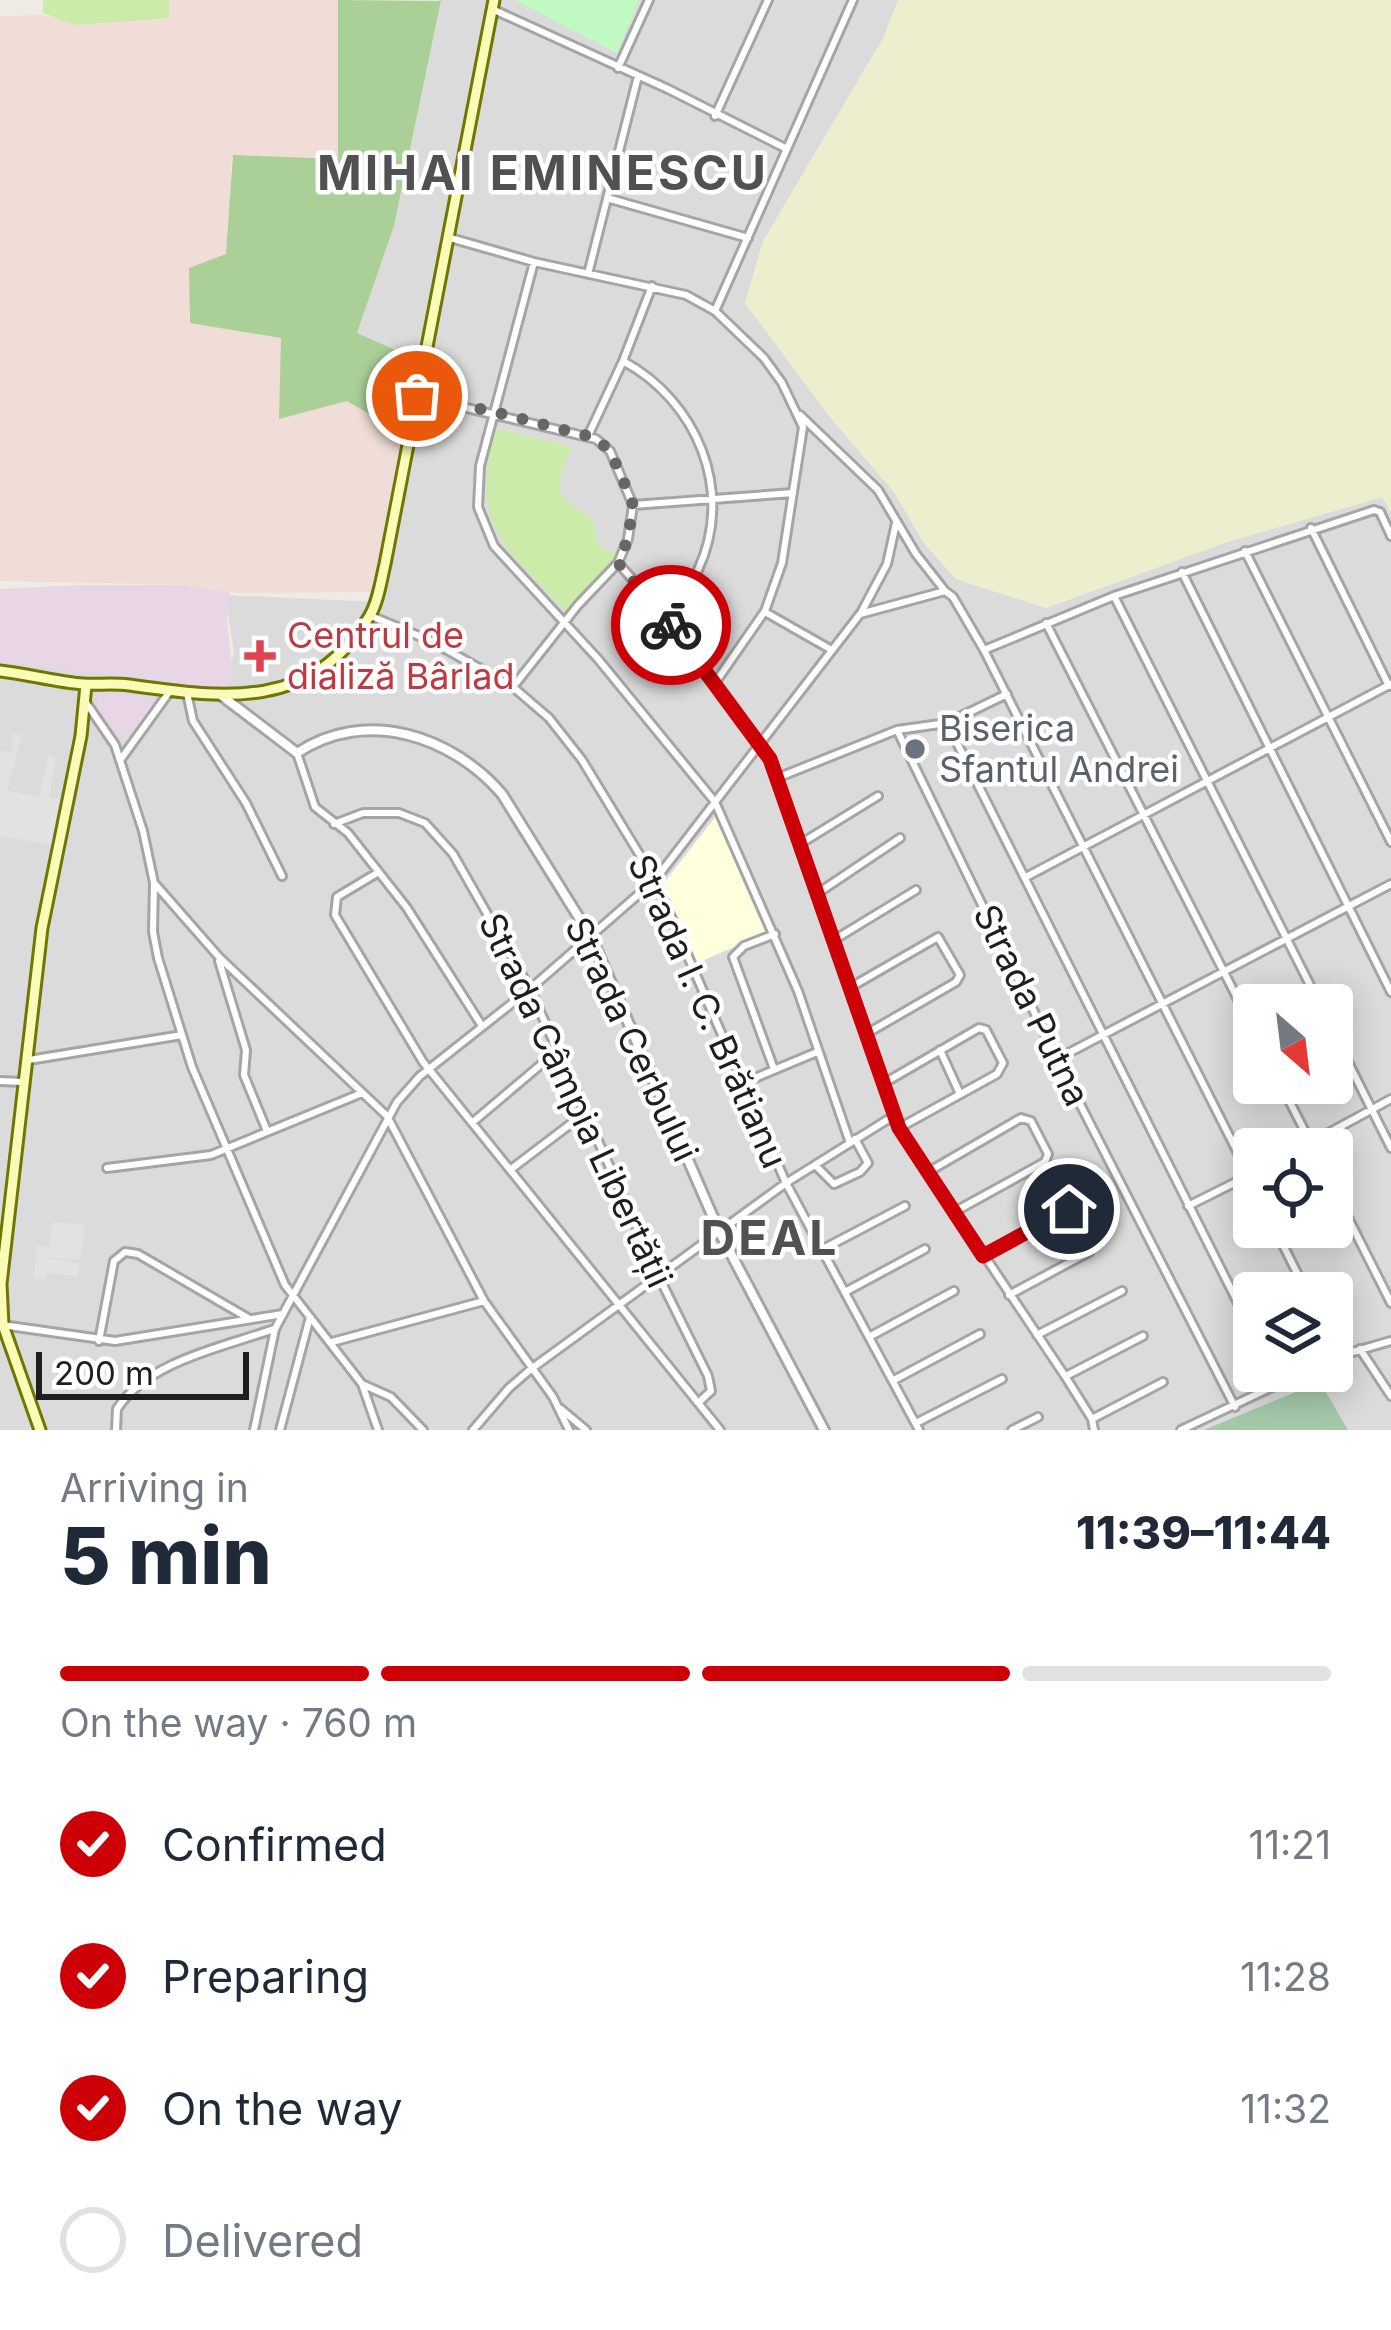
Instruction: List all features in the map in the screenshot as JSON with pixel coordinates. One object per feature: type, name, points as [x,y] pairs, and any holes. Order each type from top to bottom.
[{"type":"main road","points":[[0,671],[86,685],[121,684],[222,696],[262,693],[297,684],[326,664],[370,616],[385,564],[493,5]]},
{"type":"main road","points":[[40,1430],[1,1325],[1,1284],[42,928],[86,685]]},
{"type":"street","points":[[618,68],[649,0]]},
{"type":"street","points":[[715,116],[768,0]]},
{"type":"street","points":[[715,311],[853,0]]},
{"type":"street","points":[[493,5],[788,150]]},
{"type":"street","points":[[588,274],[638,76]]},
{"type":"street","points":[[606,198],[748,238]]},
{"type":"street","points":[[447,237],[534,262],[686,295],[715,311],[764,358],[800,415],[860,470],[897,519],[916,554],[953,597],[1233,1140]]},
{"type":"street","points":[[534,262],[478,486],[484,527],[494,546],[598,659],[715,802],[775,934],[853,1141],[868,1163],[834,1184],[815,1165]]},
{"type":"street","points":[[588,436],[652,286]]},
{"type":"street","points":[[622,361],[658,384],[684,415],[704,454],[712,497],[708,538],[696,574],[664,615]]},
{"type":"street","points":[[417,396],[588,436],[610,451],[633,505],[628,539],[618,563],[513,687]]},
{"type":"street","points":[[716,683],[765,611],[782,563],[800,415]]},
{"type":"street","points":[[633,505],[793,493]]},
{"type":"street","points":[[984,650],[1114,596],[1378,509],[1391,536]]},
{"type":"street","points":[[254,1430],[275,1329],[387,1116],[409,1087],[655,880],[860,614],[881,580],[897,519]]},
{"type":"street","points":[[1026,877],[1390,686],[1311,529]]},
{"type":"street","points":[[1246,551],[1391,842]]},
{"type":"street","points":[[618,563],[664,615],[760,743],[777,778],[899,1128],[1065,1376],[1094,1430]]},
{"type":"street","points":[[1182,572],[1391,992]]},
{"type":"street","points":[[860,614],[945,591]]},
{"type":"street","points":[[1114,596],[1309,984]]},
{"type":"street","points":[[765,611],[830,649]]},
{"type":"street","name":"Strada I. C. Brătianu","points":[[370,616],[431,641],[513,687],[539,708],[574,749],[655,880],[786,1183],[917,1427]]},
{"type":"street","points":[[1046,622],[1233,990]]},
{"type":"street","points":[[121,759],[170,691]]},
{"type":"street","points":[[187,693],[193,722],[247,803],[282,876]]},
{"type":"street","points":[[777,778],[897,730],[947,723],[1006,694]]},
{"type":"street","points":[[222,696],[297,753],[315,807],[348,833],[407,908],[482,1027]]},
{"type":"street","points":[[86,702],[121,759],[143,831],[154,883],[154,942],[200,1090],[293,1298],[362,1384],[379,1430]]},
{"type":"street","points":[[947,723],[1233,1294]]},
{"type":"street","name":"Strada Putna","points":[[897,730],[1235,1407]]},
{"type":"street","name":"Strada Cerbului","points":[[297,753],[327,738],[380,731],[424,738],[454,750],[502,794],[591,937],[719,1231],[824,1430]]},
{"type":"street","points":[[800,844],[878,796]]},
{"type":"street","name":"Strada Câmpia Libertății","points":[[334,824],[379,811],[425,824],[470,880],[530,989],[708,1376],[711,1390],[698,1403]]},
{"type":"street","points":[[817,894],[900,838]]},
{"type":"street","points":[[377,872],[338,897],[335,915],[430,1069],[720,1430]]},
{"type":"street","points":[[154,883],[218,957],[387,1116],[484,1301],[560,1409],[569,1430]]},
{"type":"street","points":[[1058,1058],[1391,884]]},
{"type":"street","points":[[834,940],[916,890]]},
{"type":"street","points":[[774,1069],[733,957],[744,946],[775,934]]},
{"type":"street","points":[[851,987],[938,937],[960,975],[956,982],[866,1034]]},
{"type":"street","points":[[218,957],[246,1050],[244,1075],[267,1132]]},
{"type":"street","points":[[884,1083],[982,1028],[1003,1064],[998,1074],[899,1128]]},
{"type":"street","points":[[29,1060],[182,1035]]},
{"type":"street","points":[[940,1050],[960,1094]]},
{"type":"street","points":[[473,1122],[557,1051]]},
{"type":"street","points":[[743,1083],[818,1052]]},
{"type":"street","points":[[1353,1072],[1391,1148]]},
{"type":"street","points":[[0,1081],[26,1082]]},
{"type":"street","points":[[107,1168],[195,1159],[227,1150],[362,1093]]},
{"type":"street","points":[[1342,1128],[1391,1100]]},
{"type":"street","points":[[510,1170],[585,1113]]},
{"type":"street","points":[[473,1430],[531,1369],[786,1183],[895,1115]]},
{"type":"street","points":[[928,1172],[1021,1118],[1031,1120],[1048,1154],[1045,1162],[954,1212]]},
{"type":"street","points":[[1188,1206],[1233,1183]]},
{"type":"street","points":[[822,1249],[905,1206]]},
{"type":"street","points":[[983,1256],[1065,1210],[1077,1212],[1092,1243],[1089,1252],[1009,1295]]},
{"type":"street","points":[[1353,1228],[1391,1304]]},
{"type":"street","points":[[844,1292],[926,1249]]},
{"type":"street","points":[[99,1341],[114,1262],[125,1252],[138,1254],[248,1318]]},
{"type":"street","points":[[869,1337],[954,1291]]},
{"type":"street","points":[[1036,1335],[1122,1292]]},
{"type":"street","points":[[332,1342],[484,1301]]},
{"type":"street","points":[[1,1325],[99,1341],[283,1315]]},
{"type":"street","points":[[280,1430],[310,1317]]},
{"type":"street","points":[[116,1430],[117,1409],[148,1379],[275,1329]]},
{"type":"street","points":[[893,1381],[980,1334]]},
{"type":"street","points":[[1065,1376],[1143,1336]]},
{"type":"street","points":[[1353,1351],[1391,1341]]},
{"type":"street","points":[[1360,1349],[1391,1396]]},
{"type":"street","points":[[917,1427],[1002,1379]]},
{"type":"street","points":[[1092,1419],[1163,1382]]},
{"type":"street","points":[[362,1384],[391,1397],[423,1430]]},
{"type":"street","points":[[1181,1430],[1264,1392]]},
{"type":"street","points":[[560,1409],[586,1430]]},
{"type":"street","points":[[1012,1430],[1038,1417]]},
{"type":"shaded area","points":[[168,0],[339,0],[338,159],[232,157],[228,255],[191,268],[189,322],[281,338],[346,400],[409,430],[373,592],[237,593],[187,585],[0,581],[0,16],[44,15],[76,23]]},
{"type":"shaded area","points":[[438,0],[899,0],[829,416],[894,492],[924,543],[956,579],[1046,608],[1227,542],[1383,497],[1391,513],[1391,1430],[0,1430],[0,655],[226,684],[234,652],[225,595],[379,602],[429,364],[357,333],[394,227]]},
{"type":"shaded area","points":[[898,0],[1391,0],[1391,513],[1382,497],[1227,542],[1046,608],[956,579],[745,303],[763,241],[883,38]]},
{"type":"shaded area","points":[[187,585],[229,592],[234,684],[225,689],[0,662],[0,589]]},
{"type":"shaded area","points":[[99,689],[157,699],[126,742],[96,709]]},
{"type":"shaded area","points":[[13,734],[22,735],[7,791],[40,797],[48,755],[55,757],[50,797],[60,800],[53,845],[0,836],[0,752],[12,751]]},
{"type":"shaded area","points":[[716,816],[767,933],[697,963],[663,884]]},
{"type":"shaded area","points":[[52,1222],[85,1225],[81,1259],[48,1258],[79,1263],[78,1276],[46,1273],[45,1279],[34,1279],[37,1246],[50,1247]]},
{"type":"shaded area","points":[[1296,1392],[1326,1392],[1348,1430],[1204,1430]]},
{"type":"green space","points":[[43,0],[169,0],[169,18],[75,25],[43,13]]},
{"type":"green space","points":[[338,0],[441,1],[394,226],[357,333],[421,361],[405,435],[347,401],[279,419],[281,338],[190,323],[189,268],[226,254],[233,155],[338,159]]},
{"type":"green space","points":[[514,0],[639,0],[617,53]]},
{"type":"green space","points":[[496,429],[572,447],[559,482],[563,497],[593,519],[598,546],[618,554],[565,612],[509,550],[490,512],[488,463]]},
{"type":"way so far","points":[[417,396],[495,412],[603,444],[633,505],[628,539],[618,563],[671,625]]},
{"type":"place","name":"Centrul de dializă Bârlad","points":[[260,656]]},
{"type":"place","name":"Biserica Sfantul Andrei","points":[[915,749]]},
{"type":"district","name":"MIHAI EMINESCU","points":[[543,173]]},
{"type":"district","name":"DEAL","points":[[770,1238]]},
{"type":"route","points":[[671,625],[770,759],[899,1128],[983,1256],[1069,1209]]}]
